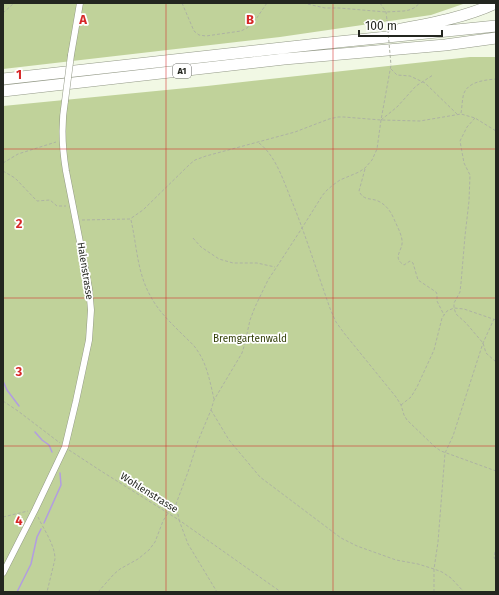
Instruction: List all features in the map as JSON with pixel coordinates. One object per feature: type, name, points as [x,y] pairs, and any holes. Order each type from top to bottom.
[{"type":"highway","points":[[362,39],[400,29],[434,23],[475,12],[496,4]]},
{"type":"highway","name":"A1","points":[[3,79],[362,39],[496,26]]},
{"type":"highway","name":"A1","points":[[3,91],[284,59],[445,45],[496,38]]},
{"type":"highway","points":[[445,45],[496,43]]},
{"type":"street","name":"Halenstrasse","points":[[3,573],[65,447],[87,349],[90,321],[89,288],[66,171],[63,146],[65,101],[80,3]]},
{"type":"path","points":[[3,13],[14,3]]},
{"type":"path","points":[[182,3],[195,32],[199,35],[206,36],[247,28],[254,22],[267,3]]},
{"type":"path","points":[[303,3],[324,8],[386,12],[409,10],[420,3]]},
{"type":"path","points":[[98,592],[120,569],[138,559],[149,550],[155,542],[163,521],[170,509],[176,504],[214,400],[242,353],[250,320],[268,280],[322,196],[332,185],[365,168],[370,164],[374,156],[391,69],[386,12],[380,3]]},
{"type":"path","points":[[391,69],[397,75],[410,76],[428,85],[457,114]]},
{"type":"path","points":[[381,120],[416,86],[433,75]]},
{"type":"path","points":[[461,114],[463,96],[466,90],[473,83],[496,78]]},
{"type":"path","points":[[76,220],[130,219],[142,210],[184,168],[195,160],[301,130],[338,117],[420,121],[461,114],[475,118],[496,131]]},
{"type":"path","points":[[475,118],[460,142],[464,163],[470,175],[469,201],[460,292],[454,304],[454,308],[456,314],[466,323],[483,344],[486,353],[496,362]]},
{"type":"path","points":[[3,163],[18,154],[60,141]]},
{"type":"path","points":[[258,142],[267,150],[278,169],[302,228],[331,311],[344,334],[396,397],[407,420],[435,447],[445,453],[496,471]]},
{"type":"path","points":[[365,168],[359,191],[360,193],[366,198],[380,201],[391,212],[402,239],[398,259],[403,264],[410,261],[413,263],[418,280],[436,292],[437,301],[444,315]]},
{"type":"path","points":[[3,171],[15,178],[37,202],[50,200],[57,206],[73,206]]},
{"type":"path","points":[[130,219],[139,266],[146,288],[154,302],[169,321],[196,348],[203,359],[214,400]]},
{"type":"path","points":[[193,238],[219,259],[233,263],[258,263],[276,268]]},
{"type":"path","points":[[401,405],[411,396],[417,387],[434,350],[442,318],[449,310],[454,308],[464,309],[496,320]]},
{"type":"path","points":[[434,592],[434,569],[438,542],[445,453],[483,344],[494,319]]},
{"type":"path","name":"Wohlenstrasse","points":[[3,401],[65,447],[179,520],[188,544],[217,592]]},
{"type":"path","points":[[211,410],[229,440],[260,477],[341,538],[357,546],[396,560],[418,564],[442,572],[451,578],[464,592]]},
{"type":"path","points":[[176,504],[179,520],[281,592]]},
{"type":"path","points":[[3,517],[35,510],[55,554],[47,592]]},
{"type":"path","points":[[496,546],[494,558],[496,561]]},
{"type":"green space","points":[[3,3],[466,3],[431,15],[280,37],[3,69]]},
{"type":"green space","name":"Bremgartenwald","points":[[470,57],[496,57],[496,592],[3,592],[3,106],[207,86]]},
{"type":"waterway","points":[[3,381],[7,390],[19,406]]},
{"type":"waterway","points":[[35,432],[49,445],[52,452]]},
{"type":"waterway","points":[[44,523],[61,485],[60,473]]},
{"type":"waterway","points":[[17,592],[31,564],[37,537],[41,529]]}]
